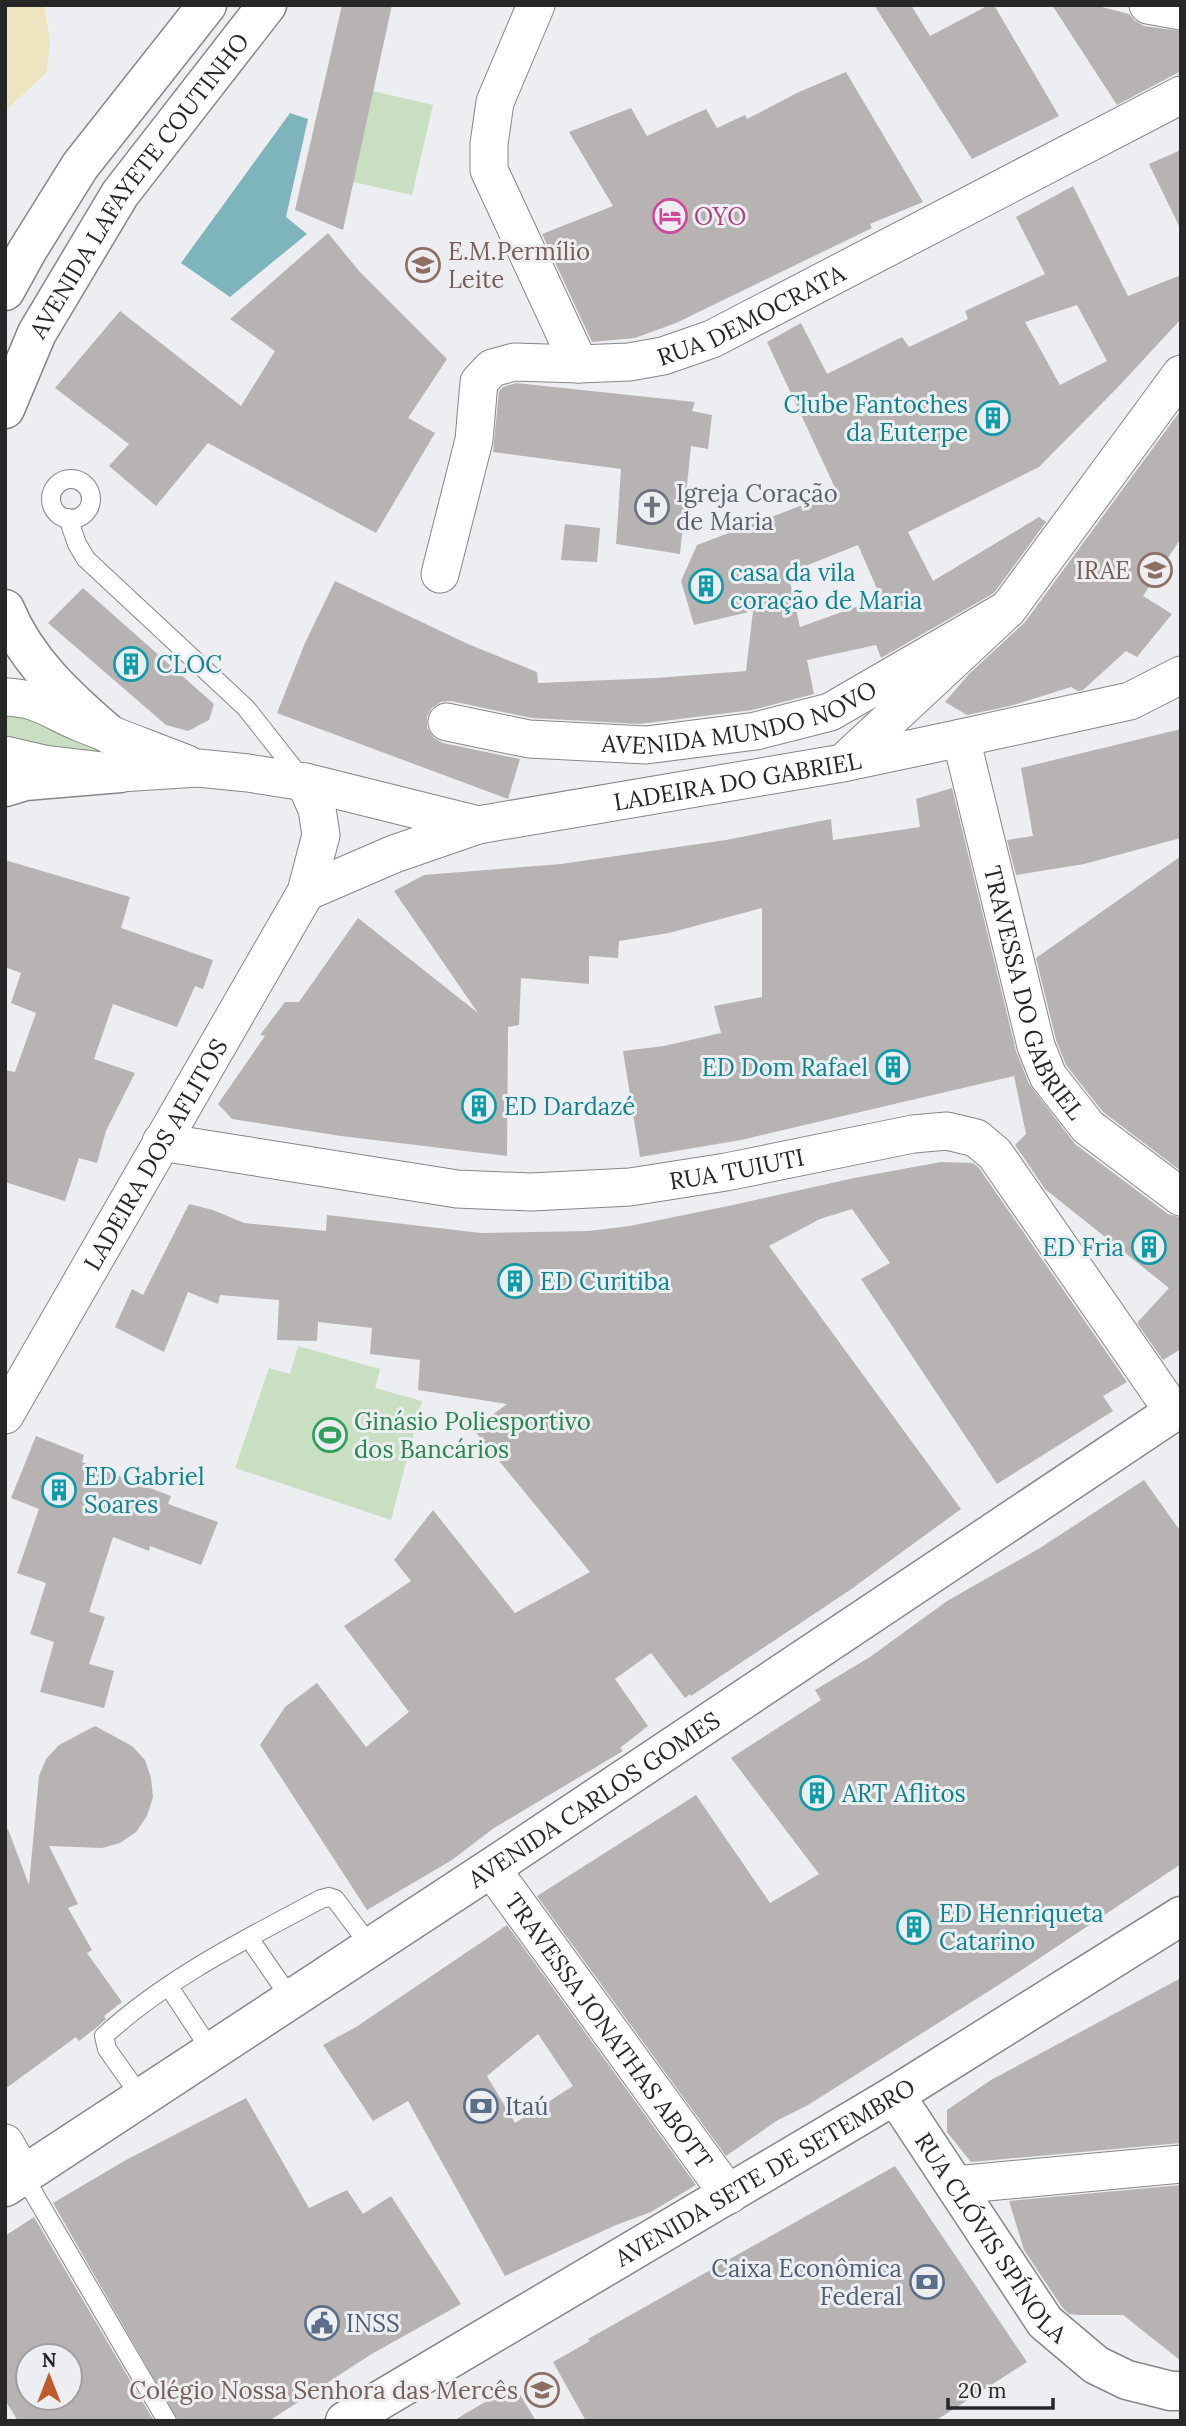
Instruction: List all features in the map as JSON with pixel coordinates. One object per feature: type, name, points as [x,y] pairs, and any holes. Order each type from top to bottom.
[{"type":"main road","name":"AVENIDA LAFAYETE COUTINHO","points":[[5,291],[80,166],[207,5]]},
{"type":"main road","name":"AVENIDA LAFAYETE COUTINHO","points":[[5,410],[37,333],[120,194],[267,5]]},
{"type":"main road","points":[[5,609],[20,640],[42,668],[65,695],[110,735]]},
{"type":"main road","points":[[5,787],[25,780],[120,773]]},
{"type":"main road","name":"AVENIDA CARLOS GOMES","points":[[11,2169],[141,2097],[212,2052],[1177,1409]]},
{"type":"main road","name":"AVENIDA SETE DE SETEMBRO","points":[[345,2421],[895,2095],[1181,1916]]},
{"type":"main road","name":"RUA CLÓVIS SPÍNOLA","points":[[895,2095],[1045,2322],[1096,2365],[1127,2380],[1181,2391]]},
{"type":"street","points":[[536,5],[495,102],[489,144],[489,170],[579,364]]},
{"type":"street","points":[[1148,5],[1181,11]]},
{"type":"street","name":"RUA DEMOCRATA","points":[[440,574],[474,440],[479,382],[492,369],[513,362],[629,362],[663,356],[712,339],[1181,95]]},
{"type":"street","name":"LADEIRA DO GABRIEL","points":[[198,768],[305,782],[478,825],[843,763],[1008,609],[1181,374]]},
{"type":"street","name":"AVENIDA MUNDO NOVO","points":[[447,722],[529,739],[646,745],[756,731],[830,712],[1008,609]]},
{"type":"street","points":[[843,763],[1130,701],[1181,675]]},
{"type":"street","points":[[5,697],[28,698],[76,721],[198,768]]},
{"type":"street","name":"TRAVESSA DO GABRIEL","points":[[961,738],[1036,1046],[1048,1076],[1088,1127],[1181,1197]]},
{"type":"street","points":[[5,755],[44,764],[120,773],[198,768]]},
{"type":"street","name":"LADEIRA DOS AFLITOS","points":[[5,1415],[306,892],[321,835],[317,810],[305,782]]},
{"type":"street","points":[[306,892],[394,854],[478,825]]},
{"type":"street","name":"RUA TUIUTI","points":[[161,1142],[457,1189],[531,1192],[644,1185],[726,1172],[912,1134],[947,1131],[975,1138],[995,1154],[1177,1409]]},
{"type":"street","name":"TRAVESSA JONATHAS ABOTT","points":[[491,1868],[729,2194]]},
{"type":"street","points":[[954,2185],[1181,2164]]},
{"type":"lane","points":[[68,518],[77,544],[86,559],[246,708],[305,782]]},
{"type":"lane","points":[[141,2097],[107,2049],[104,2036],[122,2019],[208,1960],[329,1897],[335,1899],[371,1947]]},
{"type":"lane","points":[[249,1938],[291,1999]]},
{"type":"lane","points":[[169,1987],[212,2052]]},
{"type":"lane","points":[[11,2169],[167,2421]]},
{"type":"green space","points":[[373,91],[433,105],[412,195],[353,182]]},
{"type":"green space","points":[[5,711],[24,712],[123,759],[5,741]]},
{"type":"green space","name":"Ginásio Poliesportivo dos Bancários","points":[[298,1346],[380,1369],[375,1388],[422,1401],[391,1520],[235,1468],[269,1368],[290,1374]]},
{"type":"sand","points":[[5,5],[44,5],[50,41],[47,72],[5,111]]},
{"type":"water","points":[[290,113],[308,119],[286,217],[307,234],[230,297],[181,263]]},
{"type":"building","points":[[342,5],[392,5],[343,230],[295,210]]},
{"type":"building","points":[[874,5],[911,5],[930,36],[989,5],[994,5],[1059,116],[972,159]]},
{"type":"building","points":[[1052,5],[1094,5],[1129,14],[1144,26],[1181,31],[1181,71],[1117,105]]},
{"type":"building","points":[[846,72],[923,202],[870,224],[872,228],[676,323],[635,338],[592,342],[542,234],[613,206],[569,132],[631,108],[647,136],[706,109],[717,128],[745,115],[747,119]]},
{"type":"building","points":[[1181,150],[1181,230],[1149,164]]},
{"type":"building","points":[[1073,186],[1128,296],[1181,275],[1181,319],[1039,467],[908,532],[933,581],[1039,517],[1046,522],[994,593],[881,658],[876,645],[807,660],[814,694],[752,710],[639,724],[532,718],[451,701],[441,702],[432,708],[427,717],[427,728],[434,738],[443,743],[520,759],[508,799],[277,713],[305,643],[335,581],[468,644],[537,672],[538,683],[746,671],[753,611],[694,625],[681,581],[697,545],[837,492],[767,342],[801,323],[827,374],[902,337],[909,347],[968,319],[965,311],[1045,274],[1016,217]],"holes":[[[1077,305],[1107,361],[1060,385],[1025,322]],[[858,545],[881,598],[800,627],[788,573]]]},
{"type":"building","points":[[328,233],[359,271],[447,359],[408,418],[435,433],[376,533],[208,443],[156,506],[109,466],[129,444],[55,388],[120,311],[241,406],[275,351],[230,319]]},
{"type":"building","points":[[516,383],[695,402],[692,411],[712,415],[708,449],[691,446],[680,554],[616,544],[621,469],[493,452],[499,391]]},
{"type":"building","points":[[1181,410],[1181,538],[1143,596],[1172,614],[1137,657],[1126,651],[1083,690],[1078,691],[1071,687],[1010,706],[967,715],[945,702],[969,674],[1025,622]]},
{"type":"building","points":[[565,524],[600,528],[597,562],[561,560]]},
{"type":"building","name":"CLOC","points":[[83,588],[214,704],[209,720],[188,731],[166,725],[48,623]]},
{"type":"building","points":[[1181,729],[1181,838],[1084,864],[1016,875],[1007,840],[1033,836],[1021,768]]},
{"type":"building","points":[[952,788],[1016,1051],[1029,1084],[1075,1144],[1168,1214],[1181,1218],[1181,1349],[1163,1360],[1137,1323],[1169,1288],[1045,1189],[1015,1145],[1026,1134],[1014,1076],[741,1140],[640,1157],[623,1051],[664,1046],[721,1033],[714,1006],[762,997],[762,908],[669,933],[619,941],[618,958],[589,956],[589,984],[521,978],[519,1025],[508,1027],[507,1156],[341,1136],[232,1119],[218,1104],[265,1036],[260,1035],[285,1002],[299,1002],[358,918],[478,1013],[394,891],[424,875],[561,864],[726,840],[831,819],[833,840],[920,827],[916,799]]},
{"type":"building","points":[[1181,856],[1181,1171],[1103,1112],[1066,1065],[1056,1040],[1036,958]]},
{"type":"building","points":[[5,860],[130,897],[121,928],[213,960],[203,989],[195,986],[177,1027],[113,1004],[94,1059],[135,1073],[106,1131],[97,1163],[79,1158],[65,1201],[5,1182],[5,1070],[15,1072],[36,1013],[11,1003],[21,973],[5,967]]},
{"type":"building","points":[[941,1162],[973,1163],[979,1168],[1127,1382],[1103,1396],[1113,1411],[997,1484],[861,1279],[890,1263],[852,1209],[820,1219],[769,1246],[961,1509],[850,1590],[691,1696],[690,1694],[685,1698],[651,1653],[615,1679],[648,1726],[620,1748],[623,1751],[494,1828],[452,1860],[367,1910],[260,1745],[285,1707],[317,1683],[366,1747],[409,1712],[344,1626],[411,1581],[394,1560],[433,1510],[515,1613],[590,1572],[473,1429],[507,1404],[418,1390],[420,1360],[370,1354],[372,1328],[318,1322],[317,1341],[277,1340],[279,1300],[220,1295],[218,1304],[188,1292],[164,1352],[115,1327],[132,1289],[143,1295],[189,1204],[213,1210],[244,1223],[326,1231],[327,1215],[481,1233],[589,1231],[630,1226]]},
{"type":"building","points":[[36,1436],[84,1455],[82,1462],[171,1496],[168,1504],[218,1522],[201,1565],[150,1546],[149,1551],[113,1537],[89,1612],[105,1617],[89,1664],[114,1671],[104,1708],[40,1692],[54,1642],[30,1634],[46,1583],[17,1573],[39,1509],[11,1498]]},
{"type":"building","points":[[1144,1480],[1181,1532],[1181,1864],[1008,1979],[808,2105],[778,2120],[726,2156],[537,1896],[696,1795],[770,1903],[819,1874],[731,1758],[821,1700],[815,1690],[870,1657],[947,1601],[1040,1548]]},
{"type":"building","points":[[95,1726],[132,1746],[145,1760],[153,1797],[147,1816],[136,1832],[120,1843],[102,1848],[49,1846],[78,1904],[68,1908],[92,1950],[87,1953],[122,2002],[79,2041],[76,2037],[5,2089],[5,1829],[8,1829],[29,1885],[39,1776],[46,1759],[59,1745]]},
{"type":"building","points":[[507,1925],[696,2185],[651,2212],[616,2225],[505,2276],[408,2101],[373,2121],[323,2045],[356,2027]],"holes":[[[538,2034],[573,2086],[515,2123],[487,2076]]]},
{"type":"building","points":[[1181,1978],[1181,2143],[971,2162],[947,2132],[947,2110],[991,2080]]},
{"type":"building","points":[[246,2098],[309,2208],[347,2190],[363,2214],[391,2196],[461,2304],[370,2355],[269,2421],[178,2421],[53,2203],[126,2160]]},
{"type":"building","points":[[895,2166],[1027,2362],[935,2421],[586,2421],[553,2362],[590,2341],[588,2339]]},
{"type":"building","points":[[1181,2185],[1181,2361],[1123,2315],[1069,2314],[1024,2250],[1009,2201]]},
{"type":"building","points":[[34,2217],[154,2421],[18,2421],[5,2400],[5,2236]]},
{"type":"building","points":[[514,2385],[536,2421],[453,2421]]},
{"type":"place","name":"OYO","points":[[670,216]]},
{"type":"place","name":"E.M.Permílio Leite","points":[[423,265]]},
{"type":"place","name":"Clube Fantoches da Euterpe","points":[[993,418]]},
{"type":"place","name":"Igreja Coração de Maria","points":[[652,507]]},
{"type":"place","name":"IRAE","points":[[1155,570]]},
{"type":"place","name":"casa da vila coração de Maria","points":[[706,586]]},
{"type":"place","name":"CLOC","points":[[131,664]]},
{"type":"place","name":"ED Dom Rafael","points":[[893,1067]]},
{"type":"place","name":"ED Dardazé","points":[[479,1106]]},
{"type":"place","name":"ED Fria","points":[[1149,1247]]},
{"type":"place","name":"ED Curitiba","points":[[515,1281]]},
{"type":"place","name":"Ginásio Poliesportivo dos Bancários","points":[[330,1435]]},
{"type":"place","name":"ED Gabriel Soares","points":[[59,1490]]},
{"type":"place","name":"ART Aflitos","points":[[817,1793]]},
{"type":"place","name":"ED Henriqueta Catarino","points":[[914,1927]]},
{"type":"place","name":"Itaú","points":[[481,2106]]},
{"type":"place","name":"Caixa Econômica Federal","points":[[927,2282]]},
{"type":"place","name":"INSS","points":[[322,2323]]},
{"type":"place","name":"Colégio Nossa Senhora das Mercês","points":[[542,2390]]}]
